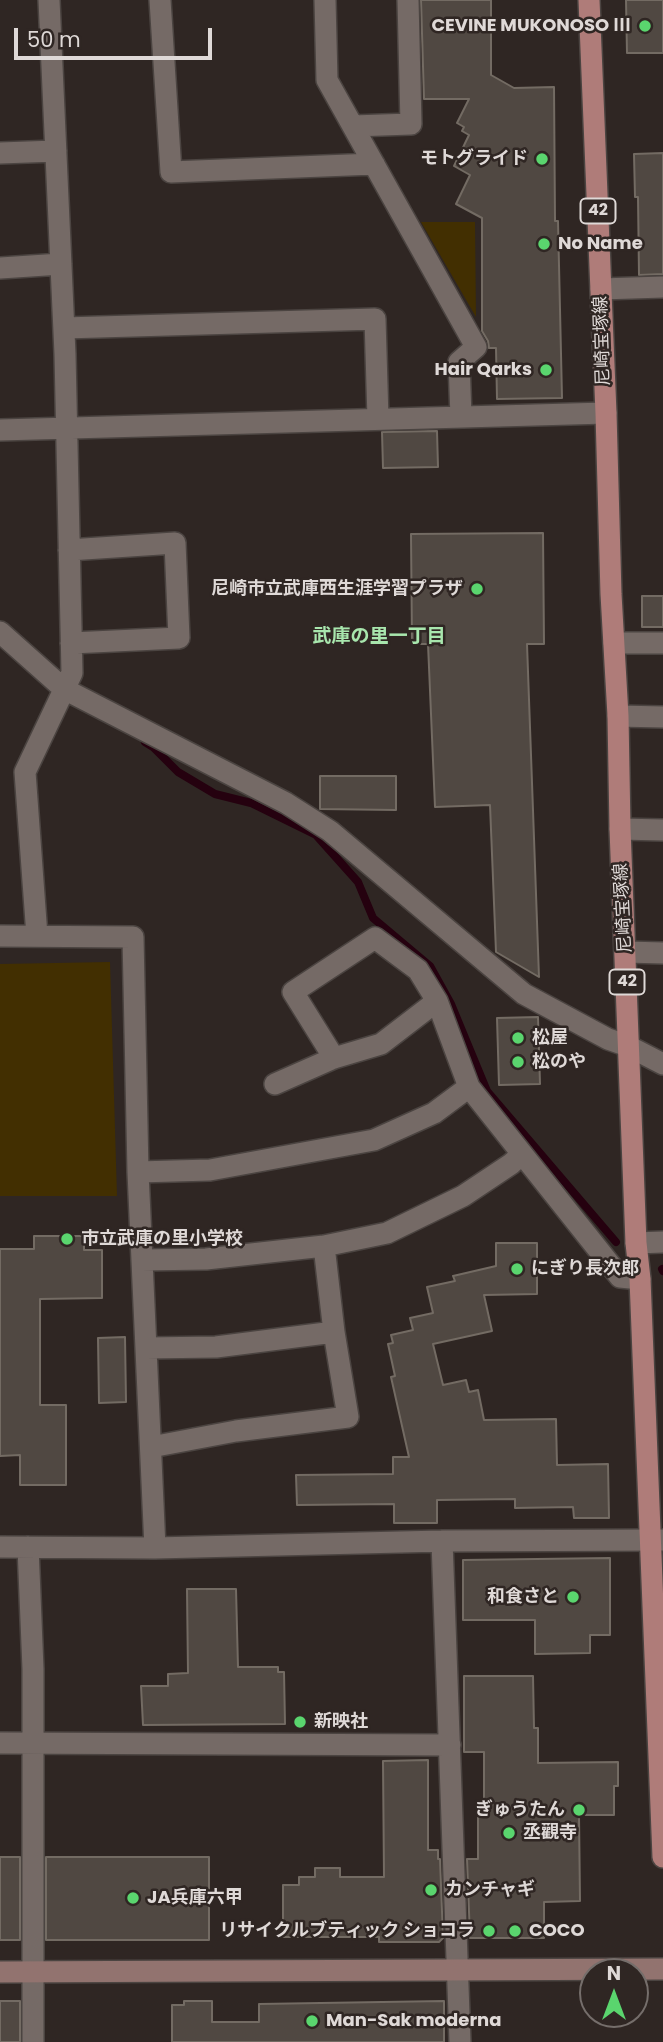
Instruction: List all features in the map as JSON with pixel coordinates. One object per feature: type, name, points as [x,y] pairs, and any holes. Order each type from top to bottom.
[{"type":"main road","name":"尼崎宝塚線","points":[[589,0],[636,1242],[657,1540],[663,1857]]},
{"type":"street","points":[[37,936],[26,772],[72,673],[64,328],[49,0]]},
{"type":"street","points":[[160,0],[171,172],[374,164]]},
{"type":"street","points":[[325,0],[327,80],[476,347],[459,362],[461,417]]},
{"type":"street","points":[[353,126],[411,124],[408,0]]},
{"type":"street","points":[[0,153],[56,151]]},
{"type":"street","points":[[0,268],[61,264]]},
{"type":"street","points":[[601,289],[663,287]]},
{"type":"street","points":[[64,328],[375,319],[378,419]]},
{"type":"street","points":[[0,430],[606,413]]},
{"type":"street","points":[[69,550],[175,543],[179,638],[71,643]]},
{"type":"street","points":[[0,632],[64,689],[286,803],[340,838],[524,994],[663,1064]]},
{"type":"street","points":[[614,643],[663,643]]},
{"type":"street","points":[[618,716],[663,717]]},
{"type":"street","points":[[620,829],[663,830]]},
{"type":"street","points":[[0,936],[133,937],[138,1172],[155,1548]]},
{"type":"street","points":[[334,1058],[293,992],[374,939],[418,970],[436,1001],[469,1087],[521,1155],[620,1277],[640,1279]]},
{"type":"street","points":[[626,952],[663,953]]},
{"type":"street","points":[[275,1084],[334,1058],[381,1044],[436,1001]]},
{"type":"street","points":[[138,1172],[210,1170],[374,1140],[434,1113],[469,1087]]},
{"type":"street","points":[[142,1261],[206,1259],[324,1247],[387,1233],[463,1196],[521,1155]]},
{"type":"street","points":[[636,1242],[663,1242]]},
{"type":"street","points":[[151,1447],[236,1431],[348,1417],[324,1247]]},
{"type":"street","points":[[146,1348],[215,1346],[334,1332]]},
{"type":"street","points":[[0,1547],[155,1548],[442,1541],[657,1540]]},
{"type":"street","points":[[442,1541],[460,2042]]},
{"type":"street","points":[[28,1547],[33,1669],[33,2042]]},
{"type":"street","points":[[0,1743],[450,1745]]},
{"type":"street","points":[[0,1972],[663,1969]]},
{"type":"shaded area","points":[[421,222],[475,222],[476,317]]},
{"type":"shaded area","points":[[110,962],[117,1196],[0,1196],[0,964]]},
{"type":"building","points":[[421,0],[491,0],[491,75],[514,88],[554,87],[555,221],[558,221],[562,398],[497,399],[496,348],[489,348],[482,331],[482,218],[456,204],[470,175],[454,166],[469,135],[462,131],[464,127],[457,123],[469,99],[424,99]]},
{"type":"building","name":"CEVINE MUKONOSO Ⅲ","points":[[626,0],[663,0],[663,53],[627,53]]},
{"type":"building","points":[[663,153],[663,274],[639,275],[638,197],[635,197],[634,154]]},
{"type":"building","points":[[437,431],[438,467],[383,468],[382,432]]},
{"type":"building","points":[[543,533],[544,644],[527,644],[539,977],[496,952],[490,805],[435,807],[428,644],[412,644],[411,534]]},
{"type":"building","points":[[642,596],[663,596],[663,627],[642,627]]},
{"type":"building","points":[[320,776],[396,776],[396,810],[320,809]]},
{"type":"building","points":[[538,1017],[540,1084],[499,1085],[497,1018]]},
{"type":"building","points":[[34,1236],[84,1236],[84,1250],[102,1250],[102,1298],[40,1299],[40,1405],[66,1405],[66,1485],[20,1485],[20,1455],[0,1456],[0,1249],[34,1249]]},
{"type":"building","points":[[496,1243],[537,1243],[537,1294],[484,1295],[492,1331],[433,1344],[443,1385],[466,1380],[469,1392],[478,1390],[484,1420],[556,1419],[557,1465],[608,1464],[609,1518],[574,1518],[573,1507],[515,1508],[515,1499],[437,1500],[437,1523],[394,1523],[394,1504],[297,1505],[296,1475],[393,1474],[393,1457],[409,1457],[391,1377],[395,1376],[388,1344],[393,1343],[391,1335],[413,1330],[410,1318],[433,1313],[427,1287],[455,1281],[453,1276],[496,1266]]},
{"type":"building","points":[[125,1337],[126,1402],[99,1403],[98,1338]]},
{"type":"building","name":"和食さと","points":[[610,1558],[610,1635],[590,1635],[590,1653],[535,1654],[535,1620],[463,1620],[463,1560]]},
{"type":"building","points":[[187,1589],[236,1589],[238,1667],[278,1667],[278,1672],[284,1672],[285,1724],[143,1725],[141,1686],[168,1686],[168,1674],[188,1673]]},
{"type":"building","points":[[464,1676],[533,1676],[538,1763],[618,1762],[618,1786],[614,1786],[614,1815],[579,1815],[580,1901],[544,1902],[544,1938],[470,1938],[467,1859],[478,1859],[478,1814],[484,1814],[484,1752],[464,1752]]},
{"type":"building","points":[[428,1760],[428,1850],[438,1850],[440,1859],[443,1938],[439,1942],[379,1942],[379,1937],[283,1937],[283,1885],[299,1885],[299,1877],[315,1877],[315,1868],[340,1868],[340,1877],[384,1877],[383,1761]]},
{"type":"building","points":[[0,1857],[20,1857],[20,1940],[0,1940]]},
{"type":"building","name":"JA兵庫六甲","points":[[46,1857],[209,1857],[209,1940],[46,1940]]},
{"type":"building","points":[[0,2001],[20,2001],[20,2042],[0,2042]]},
{"type":"building","points":[[184,2001],[212,2001],[212,2022],[259,2022],[259,2004],[444,2001],[444,2042],[172,2042],[172,2005],[184,2005]]},
{"type":"waterway","points":[[145,742],[178,772],[215,794],[251,803],[316,835],[358,882],[373,918],[430,966],[451,1004],[487,1091],[616,1242]]},
{"type":"place","name":"CEVINE MUKONOSO Ⅲ","points":[[645,26]]},
{"type":"place","name":"モトグライド","points":[[542,159]]},
{"type":"place","name":"No Name","points":[[544,244]]},
{"type":"place","name":"Hair Qarks","points":[[546,370]]},
{"type":"place","name":"尼崎市立武庫西生涯学習プラザ","points":[[477,589]]},
{"type":"place","name":"松屋","points":[[518,1038]]},
{"type":"place","name":"松のや","points":[[518,1062]]},
{"type":"place","name":"市立武庫の里小学校","points":[[67,1239]]},
{"type":"place","name":"にぎり長次郎","points":[[517,1269]]},
{"type":"place","name":"和食さと","points":[[573,1597]]},
{"type":"place","name":"新映社","points":[[300,1722]]},
{"type":"place","name":"ぎゅうたん","points":[[579,1810]]},
{"type":"place","name":"丞觀寺","points":[[509,1833]]},
{"type":"place","name":"カンチャギ","points":[[431,1890]]},
{"type":"place","name":"JA兵庫六甲","points":[[133,1898]]},
{"type":"place","name":"リサイクルブティック ショコラ","points":[[489,1931]]},
{"type":"place","name":"COCO","points":[[515,1931]]},
{"type":"place","name":"Man-Sak moderna","points":[[312,2021]]},
{"type":"district","name":"武庫の里一丁目","points":[[379,637]]}]
